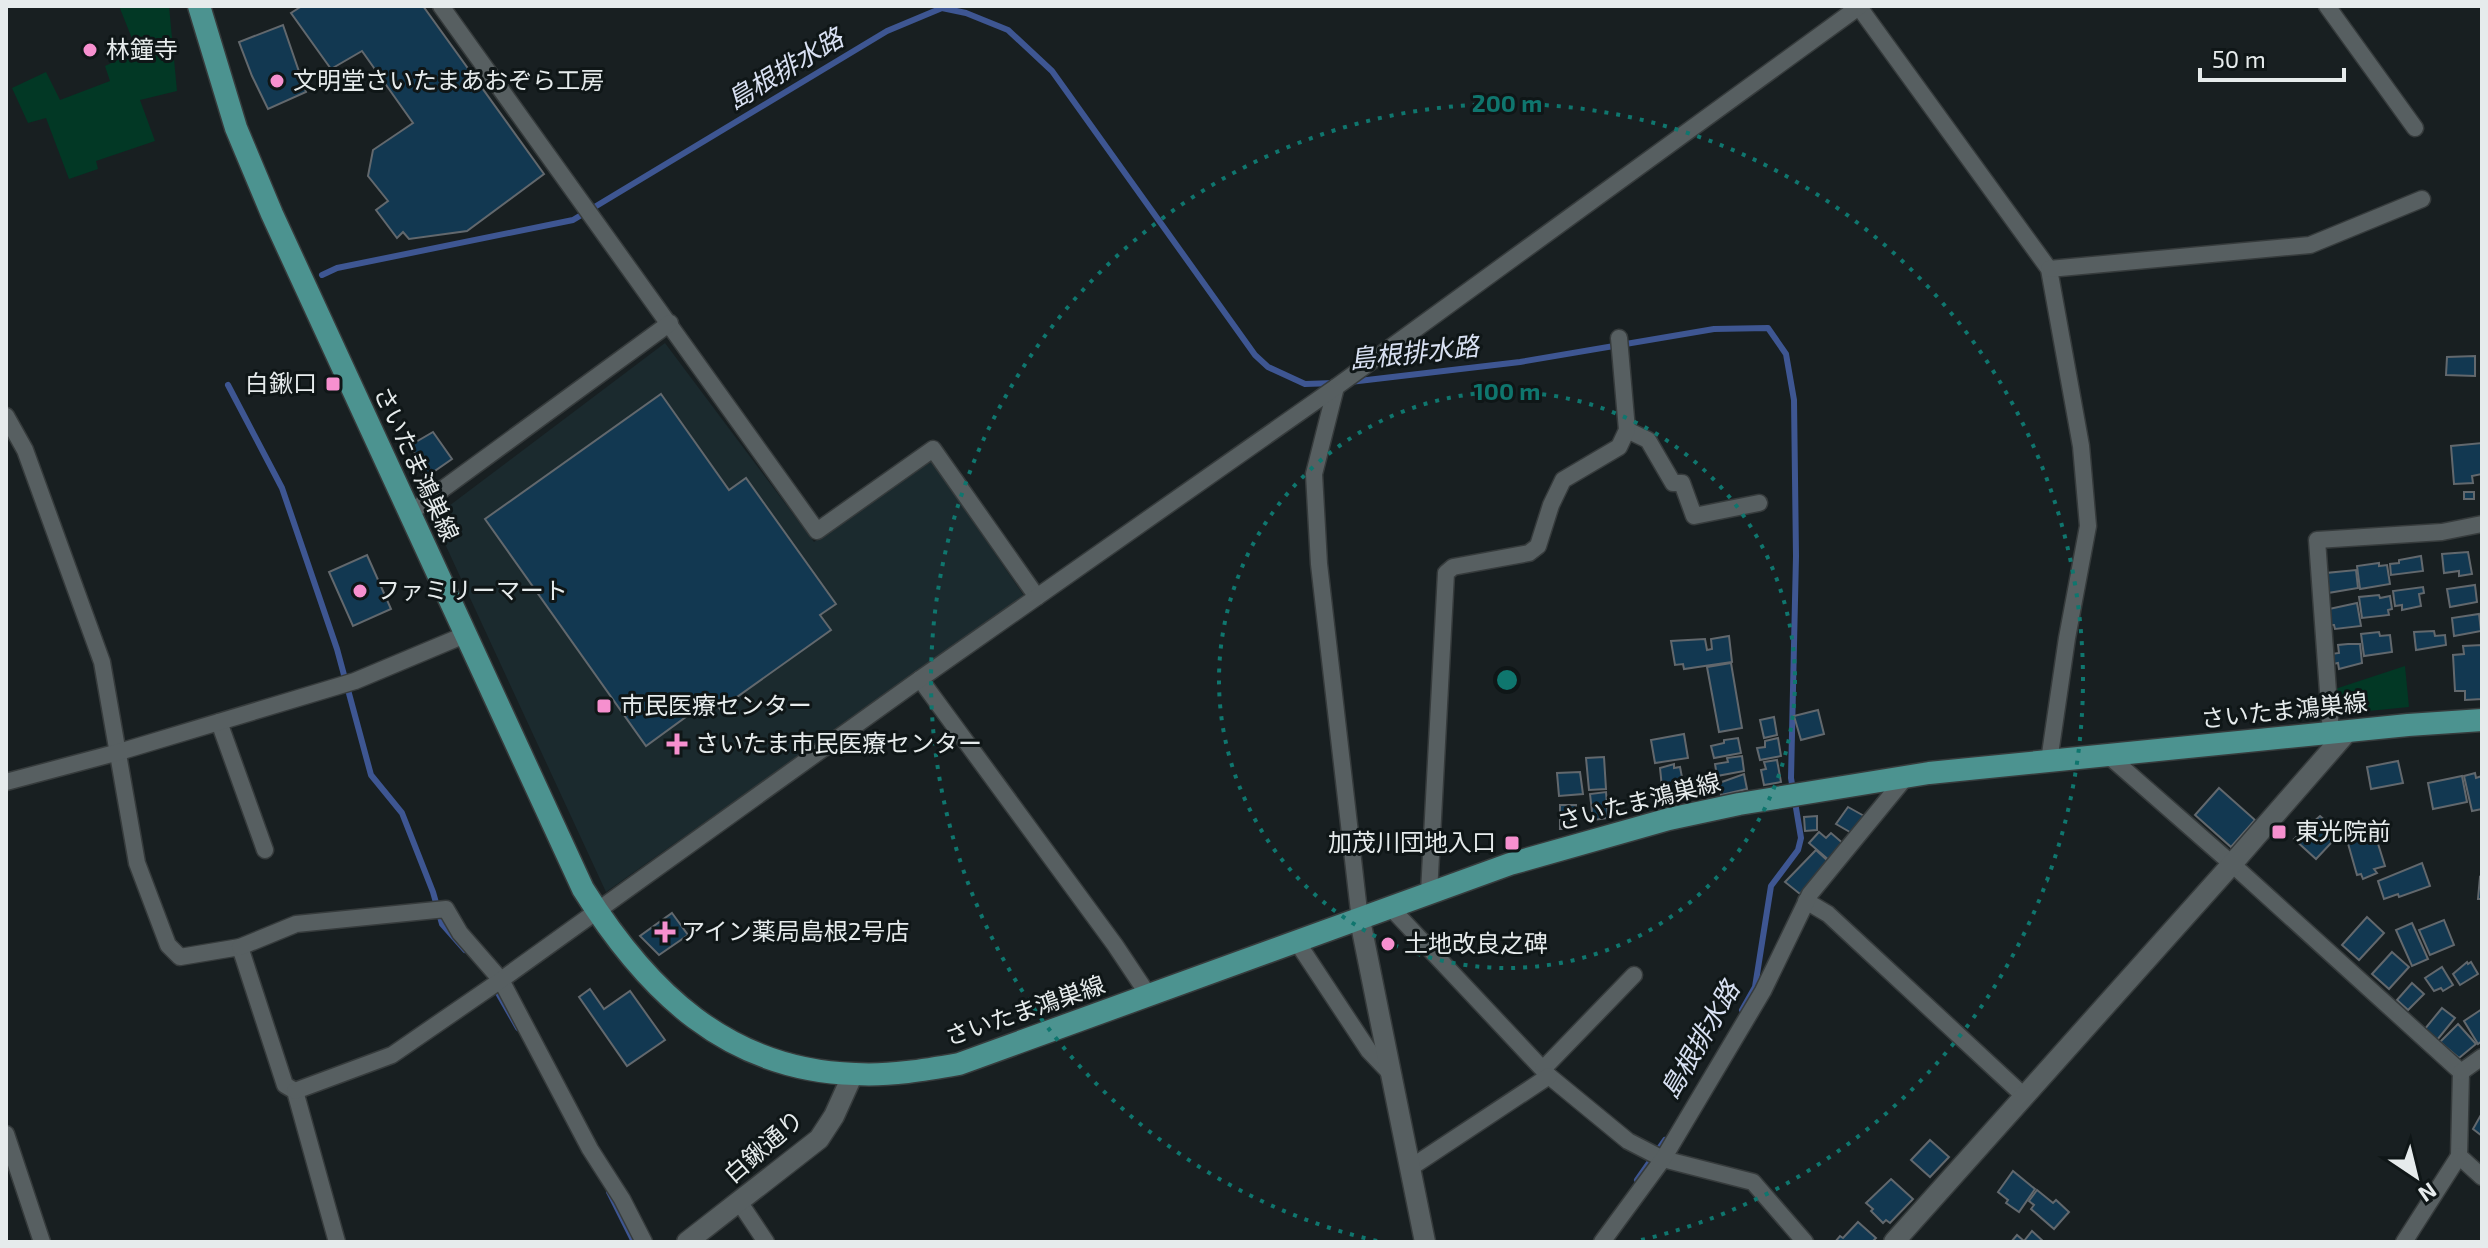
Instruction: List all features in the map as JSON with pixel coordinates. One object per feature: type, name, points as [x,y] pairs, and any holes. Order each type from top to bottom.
[{"type":"main road","name":"さいたま鴻巣線","points":[[199,6],[236,128],[272,214],[467,634],[571,867],[596,911],[659,989],[722,1036],[776,1061],[853,1074],[905,1072],[959,1064],[1525,859],[1669,819],[1739,804],[1906,777],[2482,720]]},
{"type":"street","points":[[441,6],[817,531],[933,449],[1037,597]]},
{"type":"street","points":[[295,1091],[392,1055],[501,980],[920,679],[1336,387],[1859,6],[2049,269],[2081,446],[2088,526],[2049,761]]},
{"type":"street","points":[[2327,6],[2415,128]]},
{"type":"street","points":[[2049,269],[2310,245],[2422,199]]},
{"type":"street","points":[[410,513],[670,323]]},
{"type":"street","points":[[1429,893],[1446,573],[1453,567],[1529,553],[1538,546],[1563,480],[1619,447],[1627,430],[1619,338]]},
{"type":"street","points":[[1336,387],[1314,474],[1319,564],[1360,920],[1425,1242]]},
{"type":"street","points":[[6,416],[25,450],[102,662],[137,863],[168,945],[180,957],[240,947],[296,924],[446,909],[460,933],[501,980],[590,1149],[622,1199],[644,1242]]},
{"type":"street","points":[[1627,430],[1648,440],[1673,483],[1682,483],[1694,516],[1759,503]]},
{"type":"street","points":[[1894,1242],[2232,864],[2340,732],[2317,540],[2442,532],[2482,524]]},
{"type":"street","points":[[6,782],[119,752],[355,681],[467,634]]},
{"type":"street","points":[[920,679],[1149,996]]},
{"type":"street","points":[[219,722],[265,850]]},
{"type":"street","points":[[2109,756],[2461,1072],[2459,1156],[2404,1242]]},
{"type":"street","points":[[1602,1242],[1662,1159],[1763,991],[1806,901],[1906,777]]},
{"type":"street","points":[[1806,901],[1828,914],[2024,1096]]},
{"type":"street","points":[[1391,908],[1546,1072],[1628,1141],[1662,1159],[1753,1182],[1805,1242]]},
{"type":"street","points":[[1297,942],[1369,1051],[1391,1074]]},
{"type":"street","points":[[240,947],[285,1085],[295,1091],[337,1242]]},
{"type":"street","points":[[1410,1168],[1546,1072],[1634,975]]},
{"type":"street","points":[[2461,1072],[2482,1057]]},
{"type":"street","name":"白鍬通り","points":[[687,1242],[819,1139],[834,1116],[853,1074]]},
{"type":"street","points":[[6,1134],[42,1242]]},
{"type":"street","points":[[2459,1156],[2482,1177]]},
{"type":"street","points":[[740,1203],[766,1242]]},
{"type":"shaded area","name":"さいたま市民医療センター","points":[[665,343],[814,542],[931,460],[1024,596],[606,892],[433,518]]},
{"type":"green space","points":[[119,6],[169,6],[177,91],[140,100],[155,141],[96,161],[98,169],[69,179],[46,118],[28,123],[12,88],[46,72],[60,100],[110,81],[105,66],[137,51]]},
{"type":"green space","points":[[2405,666],[2409,707],[2338,714],[2335,689]]},
{"type":"building","points":[[302,6],[423,6],[544,174],[467,231],[409,239],[403,232],[397,238],[376,210],[388,201],[368,176],[373,150],[413,123],[362,51],[331,69],[291,13]]},
{"type":"building","points":[[283,25],[306,92],[268,109],[239,42]]},
{"type":"building","points":[[2475,356],[2475,376],[2446,375],[2447,357]]},
{"type":"building","points":[[661,394],[729,490],[746,478],[836,604],[820,615],[831,630],[720,709],[712,698],[646,746],[485,519]]},
{"type":"building","points":[[433,432],[452,459],[426,477],[414,460],[418,457],[409,446]]},
{"type":"building","points":[[2482,443],[2482,474],[2472,476],[2473,483],[2454,484],[2451,446]]},
{"type":"building","points":[[2464,492],[2474,492],[2474,499],[2464,499]]},
{"type":"building","points":[[2468,552],[2472,574],[2459,576],[2459,571],[2444,573],[2442,554]]},
{"type":"building","name":"ファミリーマート","points":[[367,555],[391,609],[353,626],[329,572]]},
{"type":"building","points":[[2421,556],[2423,571],[2391,575],[2390,564]]},
{"type":"building","points":[[2379,563],[2379,566],[2387,565],[2390,584],[2360,589],[2357,566]]},
{"type":"building","points":[[2356,570],[2358,588],[2328,593],[2326,573]]},
{"type":"building","points":[[2475,585],[2477,602],[2450,607],[2447,589]]},
{"type":"building","points":[[2423,587],[2424,593],[2419,594],[2421,606],[2402,610],[2402,605],[2395,606],[2393,591]]},
{"type":"building","points":[[2379,595],[2380,598],[2390,596],[2392,609],[2388,610],[2389,615],[2362,618],[2359,597]]},
{"type":"building","points":[[2357,603],[2361,626],[2335,629],[2331,625],[2329,609]]},
{"type":"building","points":[[2479,614],[2481,631],[2454,636],[2452,618]]},
{"type":"building","points":[[2434,631],[2435,636],[2445,635],[2446,645],[2416,650],[2414,632]]},
{"type":"building","points":[[2379,632],[2380,636],[2390,635],[2392,652],[2364,656],[2361,634]]},
{"type":"building","points":[[1729,636],[1732,662],[1684,669],[1683,664],[1675,665],[1671,641],[1705,639],[1707,650],[1712,649],[1711,639]]},
{"type":"building","points":[[2360,644],[2362,663],[2339,669],[2338,663],[2333,664],[2331,654],[2339,653],[2338,645]]},
{"type":"building","points":[[2482,645],[2482,699],[2465,700],[2465,691],[2455,691],[2453,655],[2464,654],[2463,646]]},
{"type":"building","points":[[1731,663],[1742,728],[1719,732],[1707,667]]},
{"type":"building","points":[[1818,710],[1824,734],[1801,740],[1794,716]]},
{"type":"building","points":[[1774,717],[1777,735],[1764,738],[1760,720]]},
{"type":"building","points":[[1684,734],[1688,758],[1655,763],[1651,740]]},
{"type":"building","points":[[1738,738],[1741,753],[1714,758],[1711,746]]},
{"type":"building","points":[[1778,738],[1781,756],[1760,760],[1757,748],[1765,747],[1765,741]]},
{"type":"building","points":[[1742,756],[1744,771],[1717,776],[1715,764]]},
{"type":"building","points":[[1604,757],[1606,789],[1589,790],[1586,758]]},
{"type":"building","points":[[1777,760],[1781,782],[1764,785],[1761,770],[1766,769],[1764,762]]},
{"type":"building","points":[[2398,761],[2403,783],[2371,789],[2367,767]]},
{"type":"building","points":[[1674,764],[1674,768],[1680,767],[1685,793],[1663,797],[1660,768]]},
{"type":"building","points":[[1580,772],[1583,794],[1559,796],[1557,773]]},
{"type":"building","points":[[2475,773],[2476,778],[2482,776],[2482,809],[2472,811],[2464,776]]},
{"type":"building","points":[[1744,774],[1747,789],[1721,795],[1719,783]]},
{"type":"building","points":[[2462,776],[2467,802],[2433,809],[2428,783]]},
{"type":"building","points":[[2219,788],[2255,820],[2231,847],[2195,815]]},
{"type":"building","points":[[1606,792],[1608,818],[1593,820],[1590,794]]},
{"type":"building","points":[[1560,805],[1576,805],[1576,829],[1560,829]]},
{"type":"building","points":[[1848,807],[1866,817],[1855,835],[1836,824]]},
{"type":"building","points":[[1817,816],[1817,830],[1805,831],[1804,817]]},
{"type":"building","points":[[2320,816],[2337,831],[2330,839],[2333,841],[2316,859],[2294,839]]},
{"type":"building","points":[[2363,827],[2365,833],[2374,831],[2385,866],[2374,869],[2377,873],[2363,879],[2361,874],[2357,875],[2347,840],[2351,839],[2349,832]]},
{"type":"building","points":[[1819,832],[1826,838],[1831,833],[1845,845],[1830,861],[1809,843]]},
{"type":"building","points":[[1816,850],[1829,862],[1800,894],[1785,882]]},
{"type":"building","points":[[2422,863],[2430,886],[2384,899],[2378,881]]},
{"type":"building","points":[[2480,877],[2482,899],[2478,899]]},
{"type":"building","points":[[672,913],[688,935],[659,955],[640,936]]},
{"type":"building","points":[[2367,917],[2384,933],[2359,960],[2342,945]]},
{"type":"building","points":[[2444,920],[2454,945],[2430,955],[2419,930]]},
{"type":"building","points":[[2412,923],[2428,959],[2412,966],[2396,930]]},
{"type":"building","points":[[2392,952],[2409,967],[2389,989],[2372,974]]},
{"type":"building","points":[[2471,962],[2478,974],[2460,985],[2453,974]]},
{"type":"building","points":[[2442,967],[2453,985],[2443,991],[2441,988],[2434,991],[2425,978]]},
{"type":"building","points":[[2412,983],[2424,994],[2408,1010],[2397,1000]]},
{"type":"building","points":[[590,989],[604,1009],[630,991],[665,1040],[627,1066],[579,997]]},
{"type":"building","points":[[2442,1008],[2455,1018],[2437,1040],[2424,1030]]},
{"type":"building","points":[[2482,1009],[2482,1041],[2478,1044],[2464,1021]]},
{"type":"building","points":[[2458,1024],[2476,1044],[2459,1058],[2440,1042]]},
{"type":"building","points":[[2482,1113],[2482,1136],[2473,1129]]},
{"type":"building","points":[[1930,1140],[1949,1157],[1930,1177],[1911,1160]]},
{"type":"building","points":[[2013,1171],[2035,1189],[2019,1212],[2006,1203],[2008,1200],[1998,1192]]},
{"type":"building","points":[[1891,1179],[1913,1199],[1890,1223],[1886,1220],[1883,1223],[1866,1203]]},
{"type":"building","points":[[2037,1190],[2053,1203],[2056,1200],[2069,1212],[2054,1229],[2031,1209],[2034,1205],[2029,1201]]},
{"type":"building","points":[[1858,1222],[1876,1238],[1872,1242],[1835,1242],[1840,1236],[1843,1238]]},
{"type":"building","points":[[2032,1231],[2044,1242],[2011,1242],[2017,1235],[2024,1241]]},
{"type":"waterway","name":"島根排水路","points":[[322,275],[337,268],[573,220],[887,31],[942,8],[966,13],[1008,30],[1052,71],[1255,355],[1268,367],[1305,384],[1335,383]]},
{"type":"waterway","name":"島根排水路","points":[[1350,382],[1520,362],[1714,329],[1768,328],[1786,354],[1794,400],[1796,556],[1791,778],[1801,838],[1798,850],[1771,886],[1755,987],[1742,1010]]},
{"type":"waterway","points":[[228,385],[282,488],[337,649],[371,775],[402,813],[442,924],[465,950]]},
{"type":"waterway","points":[[494,986],[518,1028]]},
{"type":"waterway","name":"島根排水路","points":[[1637,1180],[1665,1140]]},
{"type":"waterway","points":[[609,1192],[634,1242]]},
{"type":"place","name":"林鐘寺","points":[[90,50]]},
{"type":"place","name":"文明堂さいたまあおぞら工房","points":[[277,81]]},
{"type":"place","name":"白鍬口","points":[[333,384]]},
{"type":"place","name":"ファミリーマート","points":[[360,591]]},
{"type":"place","name":"市民医療センター","points":[[604,706]]},
{"type":"place","name":"さいたま市民医療センター","points":[[677,744]]},
{"type":"place","name":"東光院前","points":[[2279,832]]},
{"type":"place","name":"加茂川団地入口","points":[[1512,843]]},
{"type":"place","name":"アイン薬局島根2号店","points":[[665,932]]},
{"type":"place","name":"土地改良之碑","points":[[1388,944]]}]
